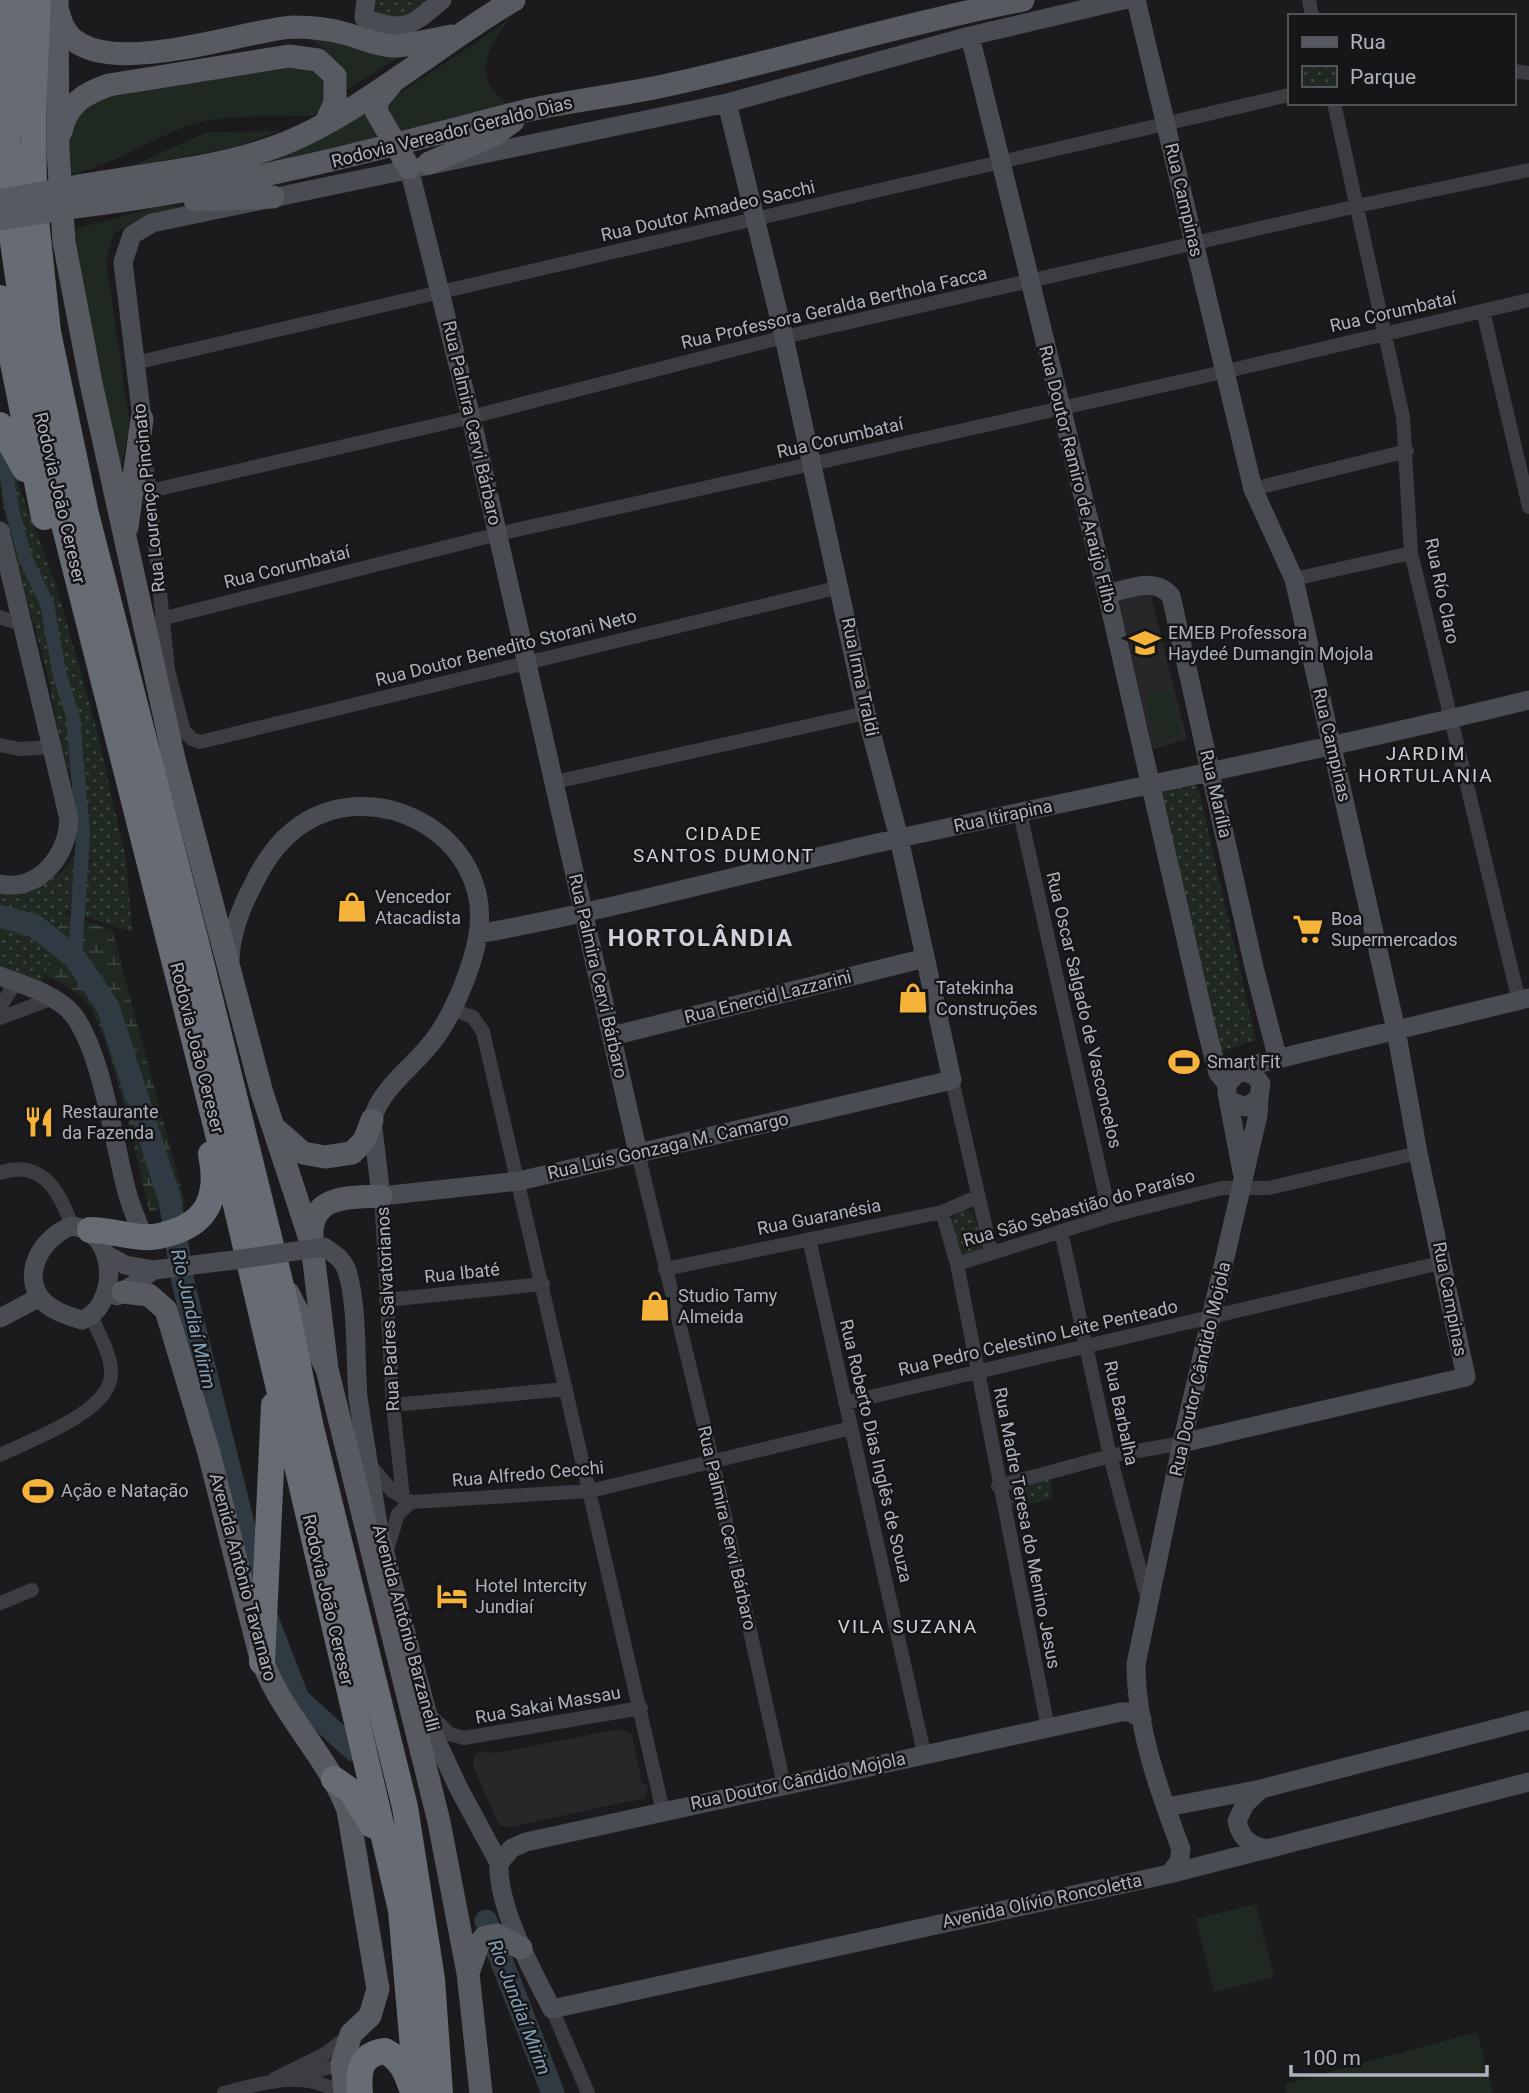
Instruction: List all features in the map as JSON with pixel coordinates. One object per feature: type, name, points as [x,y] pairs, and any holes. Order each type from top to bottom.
[{"type":"highway","name":"Rodovia João Cereser","points":[[13,0],[7,140],[12,235],[30,361],[88,623],[276,1372],[354,1717],[401,1910],[415,2093]]},
{"type":"highway","name":"Rodovia João Cereser","points":[[38,0],[33,112],[34,201],[48,332],[86,514],[197,942],[311,1428],[405,1807],[432,1979],[440,2093]]},
{"type":"highway","points":[[0,298],[44,517]]},
{"type":"highway","points":[[0,425],[27,473],[88,623]]},
{"type":"highway","points":[[81,1228],[112,1244],[188,1228],[200,1219],[208,1205],[214,1175],[194,1079],[180,983]]},
{"type":"highway","points":[[262,1651],[276,1372]]},
{"type":"highway","points":[[334,1779],[351,1791],[369,1817],[401,1910]]},
{"type":"highway","points":[[360,2093],[351,2065],[375,2052],[385,2051],[396,2057],[405,2068],[415,2093]]},
{"type":"main road","points":[[58,0],[60,18],[74,41],[108,54],[137,55],[275,28],[314,28],[392,46],[462,33]]},
{"type":"main road","points":[[58,0],[58,151],[64,242],[125,541],[174,759],[229,967],[274,1126],[312,1245]]},
{"type":"main road","name":"Rodovia Vereador Geraldo Dias","points":[[0,219],[80,196],[251,155],[284,143],[327,120],[514,0]]},
{"type":"main road","points":[[937,17],[956,0]]},
{"type":"main road","name":"Rodovia Vereador Geraldo Dias","points":[[0,201],[80,196],[129,201],[283,172],[396,146],[519,113],[671,85],[937,17],[1023,0]]},
{"type":"main road","points":[[58,151],[62,126],[76,101],[88,92],[109,85],[289,56],[318,60],[335,76],[335,103],[327,120]]},
{"type":"main road","points":[[399,75],[378,100],[376,111],[396,146],[419,166],[494,135],[519,113]]},
{"type":"main road","points":[[129,201],[273,197]]},
{"type":"main road","points":[[125,541],[142,419]]},
{"type":"main road","points":[[274,1126],[303,1153],[325,1157],[352,1153],[364,1141],[372,1120]]},
{"type":"main road","points":[[381,1196],[327,1202],[316,1212],[312,1224],[312,1245],[327,1369],[423,1754],[471,1967],[481,2093]]},
{"type":"main road","points":[[275,1267],[327,1369]]},
{"type":"main road","name":"Avenida Antônio Tavarnaro","points":[[123,1292],[149,1295],[166,1310],[206,1441],[271,1686],[334,1779],[352,1826],[378,1989],[370,2016],[351,2035]]},
{"type":"main road","points":[[471,1967],[478,1945],[485,1937],[497,1935],[514,1944]]},
{"type":"main road","points":[[345,2093],[351,2065],[351,2035]]},
{"type":"street","points":[[366,0],[364,18],[392,28],[412,24],[442,0]]},
{"type":"street","points":[[273,197],[727,103],[970,36],[1123,0]]},
{"type":"street","name":"Rua Campinas","points":[[1136,0],[1253,489],[1294,579],[1396,1030],[1418,1153],[1444,1262],[1466,1377],[1182,1443]]},
{"type":"street","name":"Rua Doutor Ramiro de Araújo Filho","points":[[970,36],[1107,594],[1207,1031],[1218,1073],[1229,1092]]},
{"type":"street","name":"Rua Doutor Amadeo Sacchi","points":[[135,363],[1288,95]]},
{"type":"street","name":"Rua Irma Traldi","points":[[727,103],[784,337],[841,587],[866,713],[899,838],[991,1251]]},
{"type":"street","name":"Rua Río Claro","points":[[1334,105],[1403,417],[1411,553],[1524,999]]},
{"type":"street","name":"Rua Palmira Cervi Bárbaro","points":[[419,166],[441,292],[638,1153],[713,1463],[784,1785]]},
{"type":"street","name":"Rua Professora Geralda Berthola Facca","points":[[150,491],[471,417],[784,337],[1357,206],[1529,170]]},
{"type":"street","name":"Rua Lourenço Pincinato","points":[[184,731],[168,670],[161,619],[150,491],[123,262],[127,243],[146,226],[273,197]]},
{"type":"street","name":"Rua Corumbataí","points":[[161,619],[498,534],[1223,372],[1529,300]]},
{"type":"street","points":[[1483,311],[1529,507]]},
{"type":"street","points":[[1253,489],[1407,452]]},
{"type":"street","points":[[0,531],[20,624],[54,747],[69,819],[62,851],[42,874],[16,884],[0,884]]},
{"type":"street","points":[[1294,579],[1411,553]]},
{"type":"street","name":"Rua Marília","points":[[1107,594],[1152,584],[1164,588],[1171,596],[1278,1060]]},
{"type":"street","name":"Rua Doutor Benedito Storani Neto","points":[[184,731],[192,739],[210,740],[841,587]]},
{"type":"street","points":[[0,617],[20,624]]},
{"type":"street","name":"Rua Itirapina","points":[[478,934],[584,915],[899,838],[1211,773],[1529,700]]},
{"type":"street","points":[[555,782],[866,713]]},
{"type":"street","points":[[0,745],[19,750],[54,747]]},
{"type":"street","points":[[229,967],[231,938],[247,896],[275,848],[295,829],[333,811],[369,806],[409,816],[428,825],[460,853],[471,873],[478,898],[478,934],[453,1010],[436,1039],[384,1094],[372,1120]]},
{"type":"street","name":"Rua Oscar Salgado de Vasconcelos","points":[[1020,813],[1110,1216]]},
{"type":"street","name":"Rua Enercid Lazzarini","points":[[612,1035],[925,958]]},
{"type":"street","points":[[0,1007],[8,979],[53,998],[69,1010],[88,1044],[127,1194],[149,1237]]},
{"type":"street","points":[[0,1018],[53,998]]},
{"type":"street","points":[[1246,1072],[1252,1065],[1524,999]]},
{"type":"street","points":[[453,1010],[473,1017],[483,1032],[663,1811]]},
{"type":"street","name":"Rua Doutor Cândido Mojola","points":[[1169,1874],[1179,1862],[1181,1849],[1154,1771],[1136,1685],[1136,1664],[1182,1443],[1243,1183],[1260,1093],[1278,1060]]},
{"type":"street","points":[[1246,1072],[1255,1076],[1260,1093],[1245,1107],[1229,1092],[1238,1073],[1246,1072]]},
{"type":"street","name":"Rua Luís Gonzaga M. Camargo","points":[[381,1196],[519,1181],[951,1080]]},
{"type":"street","name":"Rua Doutor Cândido Mojola","points":[[1229,1092],[1243,1183]]},
{"type":"street","name":"Rua Padres Salvatorianos","points":[[372,1120],[381,1196],[393,1405],[407,1500]]},
{"type":"street","name":"Rua São Sebastião do Paraíso","points":[[957,1264],[991,1251],[1110,1216],[1222,1188],[1243,1183],[1269,1188],[1418,1153]]},
{"type":"street","points":[[0,1173],[21,1169],[41,1173],[62,1197],[81,1228],[57,1231],[41,1251],[34,1267],[34,1283],[40,1297],[66,1315],[82,1320],[158,1269]]},
{"type":"street","points":[[0,1455],[76,1417],[103,1397],[111,1374],[97,1311],[108,1272],[112,1244],[127,1194]]},
{"type":"street","name":"Rua Guaranésia","points":[[665,1269],[942,1212],[977,1197]]},
{"type":"street","name":"Rua Madre Teresa do Menino Jesus","points":[[942,1212],[957,1264],[998,1486],[1048,1728]]},
{"type":"street","name":"Rua Barbalha","points":[[1061,1231],[1110,1456],[1148,1602]]},
{"type":"street","name":"Rua Roberto Dias Inglês de Souza","points":[[809,1238],[925,1754]]},
{"type":"street","points":[[112,1244],[125,1265],[158,1269]]},
{"type":"street","name":"Avenida Antônio Barzanelli","points":[[158,1269],[324,1247],[338,1256],[346,1268],[358,1398],[386,1554],[402,1625],[440,1750],[500,1871],[514,1944],[552,2009],[588,2093]]},
{"type":"street","name":"Rua Pedro Celestino Leite Penteado","points":[[845,1403],[1444,1262]]},
{"type":"street","name":"Rua Ibaté","points":[[386,1300],[543,1284]]},
{"type":"street","points":[[0,1318],[40,1297]]},
{"type":"street","points":[[393,1405],[566,1389]]},
{"type":"street","name":"Rua Alfredo Cecchi","points":[[407,1500],[590,1491],[850,1428]]},
{"type":"street","points":[[998,1486],[1110,1456],[1182,1443]]},
{"type":"street","points":[[369,1463],[386,1484],[407,1500],[398,1514],[386,1554]]},
{"type":"street","points":[[0,1603],[32,1590]]},
{"type":"street","name":"Rua Doutor Cândido Mojola","points":[[500,1871],[512,1848],[526,1842],[1121,1712],[1129,1706],[1136,1685]]},
{"type":"street","name":"Rua Sakai Massau","points":[[428,1713],[450,1734],[464,1738],[641,1708]]},
{"type":"street","points":[[1121,1712],[1130,1712],[1142,1719]]},
{"type":"street","points":[[1167,1807],[1261,1788],[1529,1720]]},
{"type":"street","name":"Avenida Olívio Roncoletta","points":[[552,2009],[1169,1874],[1529,1782]]},
{"type":"street","points":[[1261,1788],[1245,1804],[1237,1821],[1245,1840],[1254,1847],[1268,1849]]},
{"type":"street","points":[[273,2080],[325,2054],[351,2035]]},
{"type":"street","points":[[224,2093],[273,2080],[351,2065]]},
{"type":"street","points":[[273,2080],[329,2086],[340,2093]]},
{"type":"shaded area","name":"EMEB Professora Haydeé Dumangin Mojola","points":[[1137,592],[1151,596],[1187,739],[1153,749],[1118,606],[1121,598]]},
{"type":"shaded area","points":[[619,1729],[632,1734],[642,1783],[648,1786],[644,1798],[511,1827],[499,1825],[473,1766],[474,1756],[480,1751],[496,1753]]},
{"type":"green space","points":[[374,0],[432,0],[412,18],[377,15]]},
{"type":"green space","points":[[509,20],[488,54],[486,75],[498,96],[510,106],[408,134],[393,130],[388,112],[397,95]]},
{"type":"green space","points":[[299,30],[413,48],[347,90],[329,55]]},
{"type":"green space","points":[[277,63],[306,68],[318,75],[323,82],[326,102],[314,115],[235,117],[205,121],[173,132],[111,161],[60,177],[73,119],[98,100]]},
{"type":"green space","points":[[371,103],[369,120],[381,144],[249,169],[315,140]]},
{"type":"green space","points":[[280,131],[230,148],[129,167],[208,132]]},
{"type":"green space","points":[[160,206],[207,206],[144,217],[114,233],[106,259],[130,427],[115,494],[72,230]]},
{"type":"green space","points":[[0,435],[56,585],[96,727],[126,859],[132,932],[66,910],[40,987],[0,972],[0,882],[23,886],[57,876],[73,859],[78,847],[80,822],[45,665],[5,515],[1,494]]},
{"type":"green space","points":[[1171,690],[1181,736],[1155,742],[1145,695]]},
{"type":"green space","points":[[1196,778],[1256,1040],[1220,1052],[1161,790]]},
{"type":"green space","points":[[0,892],[112,930],[185,1202],[150,1212],[114,1069],[105,1040],[86,1002],[57,981],[0,961]]},
{"type":"green space","points":[[966,1209],[974,1215],[983,1247],[976,1256],[959,1255],[950,1222],[957,1212]]},
{"type":"green space","points":[[1050,1478],[1053,1498],[1011,1508],[1012,1487]]},
{"type":"green space","points":[[1256,1904],[1265,1940],[1251,1944],[1265,1941],[1274,1977],[1214,1992],[1196,1919]]},
{"type":"green space","points":[[1477,2032],[1493,2093],[1287,2093],[1285,2084]]},
{"type":"waterway","points":[[4,459],[12,509],[25,557],[47,604],[60,676],[73,717],[83,835],[75,958]]},
{"type":"waterway","name":"Rio Jundiaí Mirim","points":[[0,916],[35,926],[75,958],[108,1007],[170,1200],[183,1282],[266,1616],[298,1699],[354,1750]]},
{"type":"waterway","name":"Rio Jundiaí Mirim","points":[[486,1921],[553,2093]]},
{"type":"place","name":"EMEB Professora Haydeé Dumangin Mojola","points":[[1145,643]]},
{"type":"place","name":"Vencedor Atacadista","points":[[352,907]]},
{"type":"place","name":"Boa Supermercados","points":[[1308,929]]},
{"type":"place","name":"Tatekinha Construções","points":[[913,998]]},
{"type":"place","name":"Smart Fit","points":[[1184,1062]]},
{"type":"place","name":"Restaurante da Fazenda","points":[[39,1122]]},
{"type":"place","name":"Studio Tamy Almeida","points":[[655,1306]]},
{"type":"place","name":"Ação e Natação","points":[[38,1491]]},
{"type":"place","name":"Hotel Intercity Jundiaí","points":[[452,1596]]},
{"type":"district","name":"JARDIM HORTULANIA","points":[[1426,764]]},
{"type":"district","name":"CIDADE SANTOS DUMONT","points":[[724,844]]},
{"type":"district","name":"HORTOLÂNDIA","points":[[701,938]]},
{"type":"district","name":"VILA SUZANA","points":[[908,1626]]}]
